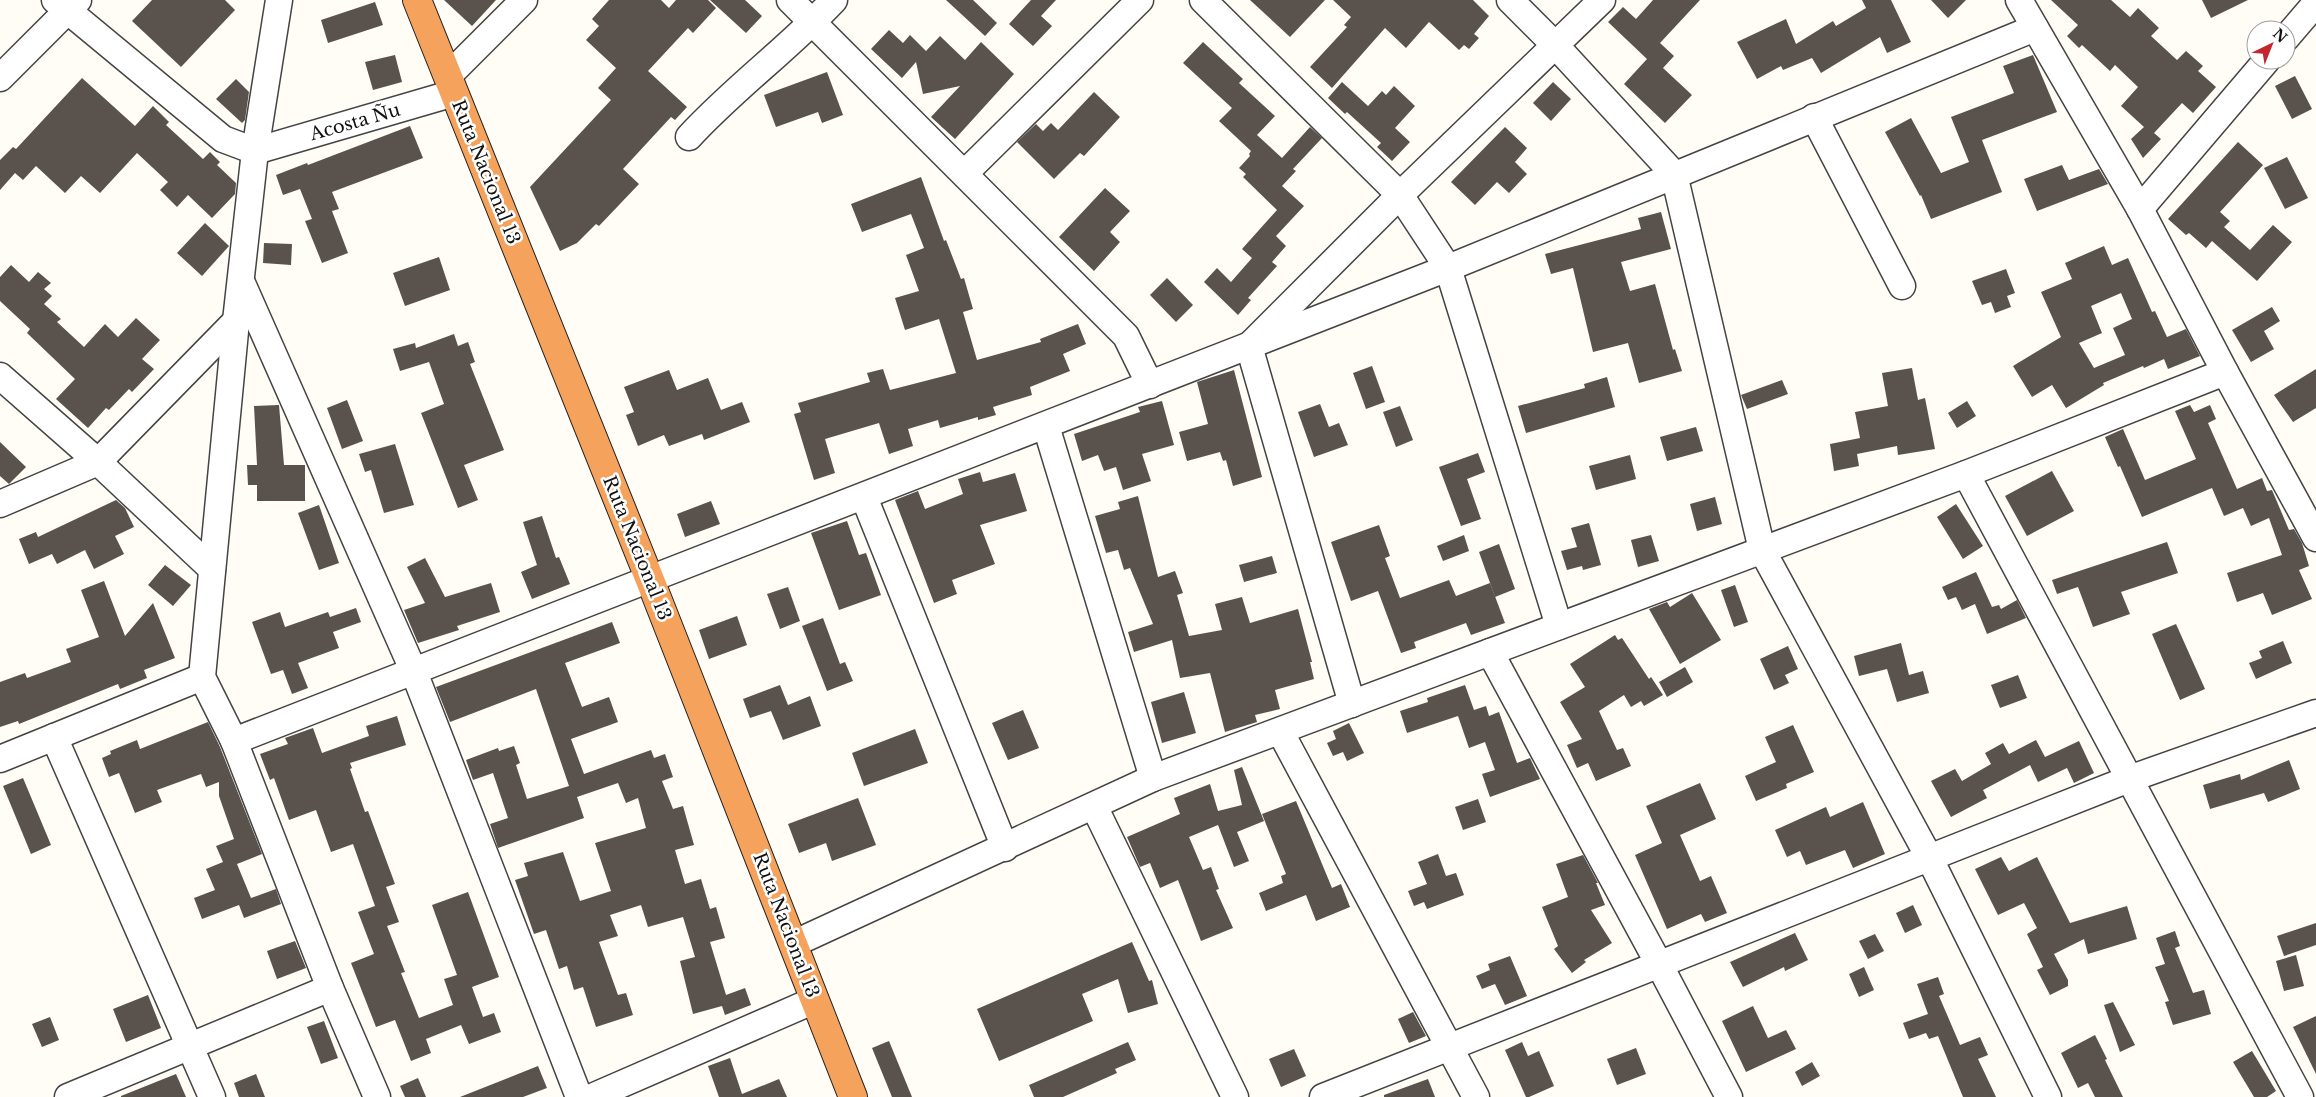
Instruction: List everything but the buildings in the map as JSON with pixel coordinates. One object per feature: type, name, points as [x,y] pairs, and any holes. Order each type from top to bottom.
[{"type":"highway","name":"Ruta Nacional 13","points":[[417,0],[650,580],[853,1097]]},
{"type":"street","points":[[279,0],[255,151],[240,281],[202,677],[234,741],[330,988],[377,1097]]},
{"type":"street","name":"Acosta Ñu","points":[[255,151],[451,85],[524,0]]},
{"type":"street","points":[[790,0],[1126,336],[1150,385]]},
{"type":"street","points":[[689,137],[712,112],[813,23],[834,0]]},
{"type":"street","points":[[965,173],[1140,0]]},
{"type":"street","points":[[1203,0],[1400,195],[1448,268],[1560,626]]},
{"type":"street","points":[[1510,0],[1556,46],[1674,174],[1762,550],[1930,859],[2048,1097]]},
{"type":"street","points":[[1248,346],[1400,195],[1602,0]]},
{"type":"street","points":[[2019,0],[2140,208],[2225,372],[2313,525]]},
{"type":"street","points":[[2296,26],[2316,3]]},
{"type":"street","points":[[0,78],[67,4],[223,139],[255,151]]},
{"type":"street","points":[[234,741],[1448,268],[2035,28]]},
{"type":"street","points":[[2140,208],[2258,70]]},
{"type":"street","points":[[1814,117],[1902,286]]},
{"type":"street","points":[[240,281],[414,672],[579,1097]]},
{"type":"street","points":[[0,504],[98,462],[236,321]]},
{"type":"street","points":[[1248,346],[1352,704]]},
{"type":"street","points":[[793,944],[1153,778],[1966,474],[2225,372]]},
{"type":"street","points":[[0,376],[98,462],[212,569]]},
{"type":"street","points":[[1046,426],[1153,778]]},
{"type":"street","points":[[1966,474],[2300,1097]]},
{"type":"street","points":[[864,497],[1004,848]]},
{"type":"street","points":[[1490,652],[1729,1097]]},
{"type":"street","points":[[0,759],[202,677]]},
{"type":"street","points":[[1323,1097],[1660,966],[2129,779],[2316,713]]},
{"type":"street","points":[[1280,731],[1476,1097]]},
{"type":"street","points":[[54,738],[212,1097]]},
{"type":"street","points":[[1094,806],[1235,1097]]},
{"type":"street","points":[[68,1097],[330,988]]},
{"type":"street","points":[[592,1097],[815,1000]]}]
